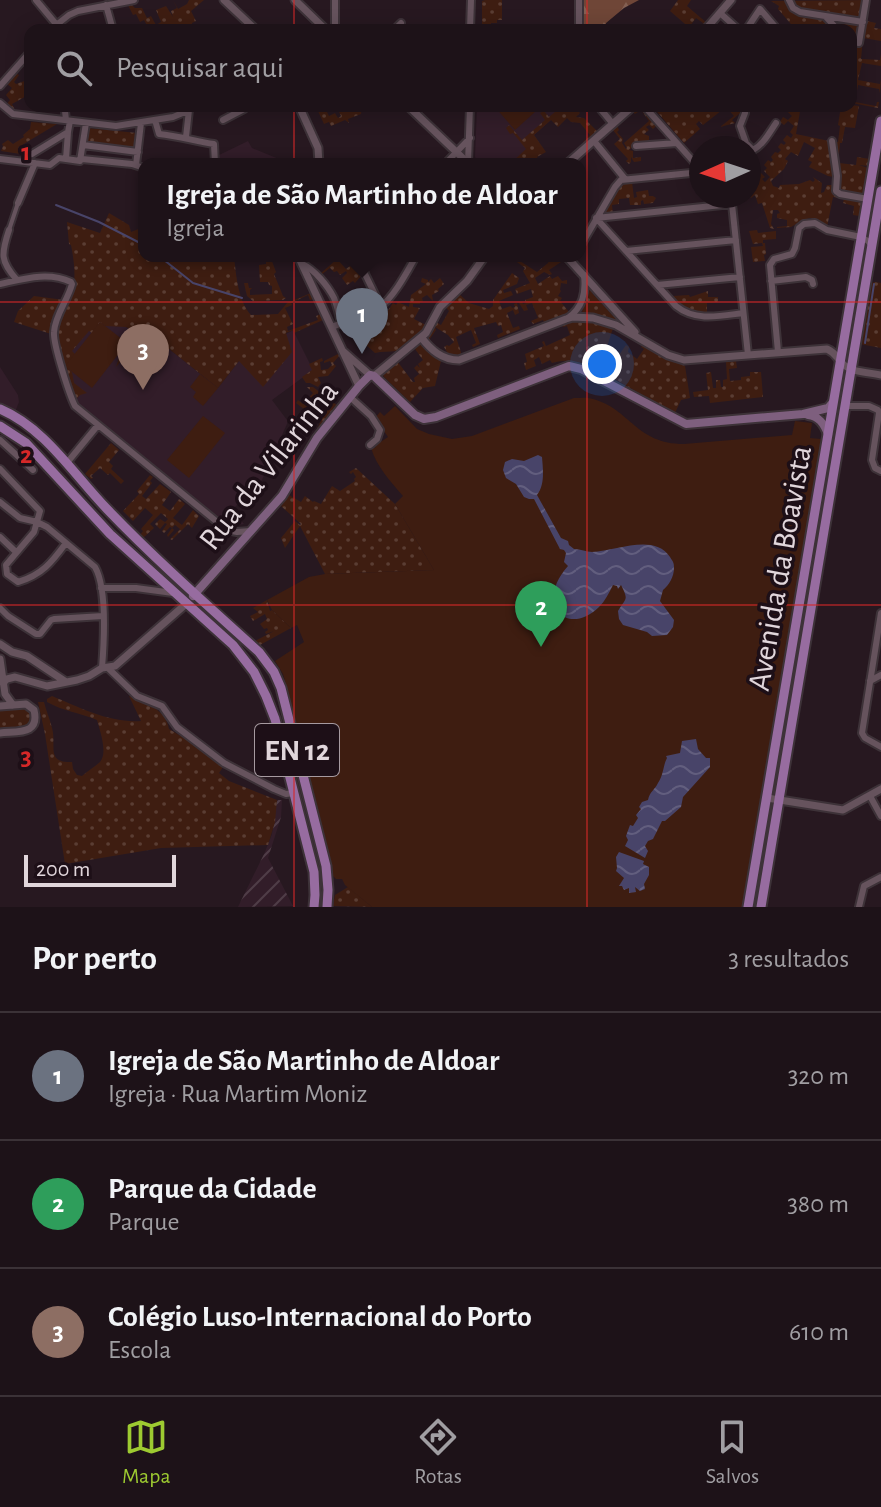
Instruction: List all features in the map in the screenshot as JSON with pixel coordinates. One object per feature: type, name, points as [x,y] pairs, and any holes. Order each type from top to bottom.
[{"type":"main road","name":"Avenida da Boavista","points":[[748,907],[881,121]]},
{"type":"main road","name":"Avenida da Boavista","points":[[761,907],[881,191]]},
{"type":"main road","points":[[372,376],[415,415],[424,419],[569,366],[581,369],[686,424],[803,414],[828,408],[833,402]]},
{"type":"main road","name":"Rua da Vilarinha","points":[[187,603],[282,496],[317,438],[359,386],[372,376]]},
{"type":"main road","name":"EN 12","points":[[0,409],[34,429],[110,513],[263,657],[278,679],[326,866],[327,907]]},
{"type":"main road","points":[[803,414],[819,418],[828,434]]},
{"type":"main road","name":"EN 12","points":[[0,426],[26,443],[99,523],[233,645],[254,672],[275,719],[294,793],[314,872],[314,907]]},
{"type":"street","points":[[36,0],[56,24],[78,11],[134,0]]},
{"type":"street","points":[[224,0],[250,24]]},
{"type":"street","points":[[295,0],[320,24]]},
{"type":"street","points":[[304,0],[308,13]]},
{"type":"street","points":[[335,0],[335,24]]},
{"type":"street","points":[[470,24],[471,0]]},
{"type":"street","points":[[579,0],[579,24]]},
{"type":"street","points":[[710,24],[731,0]]},
{"type":"street","points":[[789,0],[793,8],[800,12],[863,22]]},
{"type":"street","points":[[857,43],[866,0]]},
{"type":"street","points":[[106,5],[111,24]]},
{"type":"street","points":[[750,24],[760,9],[773,24]]},
{"type":"street","points":[[720,13],[732,24]]},
{"type":"street","points":[[826,17],[832,24]]},
{"type":"street","points":[[0,86],[24,59]]},
{"type":"street","points":[[0,103],[13,114],[116,126],[185,112]]},
{"type":"street","points":[[37,112],[37,116]]},
{"type":"street","points":[[65,112],[68,120],[66,159]]},
{"type":"street","points":[[186,137],[188,112]]},
{"type":"street","points":[[223,120],[238,112]]},
{"type":"street","points":[[302,112],[318,148],[319,158]]},
{"type":"street","points":[[414,112],[462,158]]},
{"type":"street","points":[[468,158],[470,112]]},
{"type":"street","points":[[603,112],[613,124]]},
{"type":"street","points":[[574,158],[626,112]]},
{"type":"street","points":[[649,112],[689,157]]},
{"type":"street","points":[[745,112],[740,126],[746,143],[753,150],[764,141],[776,123]]},
{"type":"street","points":[[155,120],[159,134],[214,144],[215,158]]},
{"type":"street","points":[[81,160],[86,123]]},
{"type":"street","points":[[0,159],[50,165],[59,158],[136,165],[141,123]]},
{"type":"street","points":[[32,154],[68,132]]},
{"type":"street","points":[[451,158],[470,138]]},
{"type":"street","points":[[594,141],[625,179]]},
{"type":"street","points":[[832,141],[836,191],[868,199]]},
{"type":"street","points":[[636,146],[677,143]]},
{"type":"street","points":[[83,145],[138,152]]},
{"type":"street","points":[[17,280],[5,268],[1,256],[18,203],[38,163]]},
{"type":"street","points":[[586,236],[618,183],[625,179],[689,172]]},
{"type":"street","points":[[596,218],[693,208]]},
{"type":"street","points":[[732,208],[748,355]]},
{"type":"street","points":[[596,218],[677,308],[705,317],[743,313]]},
{"type":"street","points":[[778,352],[770,263],[792,254],[797,233],[804,224],[815,223],[827,230],[861,237],[872,246]]},
{"type":"street","points":[[626,251],[736,240]]},
{"type":"street","points":[[301,262],[359,386]]},
{"type":"street","points":[[303,262],[331,294],[341,323]]},
{"type":"street","points":[[361,262],[381,307]]},
{"type":"street","points":[[332,327],[381,307],[412,262]]},
{"type":"street","name":"Rua da Vilarinha","points":[[372,376],[426,333],[440,307],[467,281],[481,262]]},
{"type":"street","points":[[574,262],[639,337]]},
{"type":"street","points":[[566,319],[581,304],[584,275]]},
{"type":"street","points":[[0,284],[37,277],[66,279],[72,284],[53,332],[75,406],[227,530],[241,533],[252,531]]},
{"type":"street","points":[[657,285],[740,277]]},
{"type":"street","points":[[771,281],[806,277],[813,284]]},
{"type":"street","points":[[373,290],[391,294]]},
{"type":"street","points":[[421,337],[439,355],[459,360],[566,319],[593,318],[616,325],[680,360],[827,349],[851,369],[881,375]]},
{"type":"street","points":[[343,351],[372,376]]},
{"type":"street","points":[[350,397],[371,416],[380,430],[377,439],[370,445]]},
{"type":"street","points":[[844,406],[869,406],[878,410],[872,460],[875,468],[881,471]]},
{"type":"street","points":[[66,464],[98,425]]},
{"type":"street","points":[[0,440],[33,470]]},
{"type":"street","points":[[0,469],[40,511],[34,532],[5,568],[7,574],[18,582],[43,571],[66,543]]},
{"type":"street","points":[[0,502],[20,518],[47,527],[95,567],[101,588],[105,668],[137,696],[162,706],[177,727],[224,763],[274,789],[286,794],[294,793]]},
{"type":"street","points":[[0,537],[16,552]]},
{"type":"street","points":[[101,588],[136,588],[176,594]]},
{"type":"street","points":[[3,683],[15,677],[47,686],[115,666],[187,603]]},
{"type":"street","points":[[0,608],[36,634],[40,634],[54,619],[103,616]]},
{"type":"street","points":[[881,618],[862,733],[881,747]]},
{"type":"street","points":[[0,644],[12,652],[27,656],[66,682]]},
{"type":"street","points":[[0,661],[6,697],[13,705]]},
{"type":"street","points":[[870,681],[880,675],[872,669]]},
{"type":"street","points":[[0,706],[30,704],[35,714],[33,729],[0,733]]},
{"type":"street","points":[[767,798],[839,810],[880,790]]},
{"type":"street","points":[[870,796],[881,816]]},
{"type":"street","points":[[859,907],[864,886],[881,877]]},
{"type":"shaded area","points":[[173,0],[178,9],[189,0],[204,0],[191,11],[196,21],[192,24],[158,24],[161,22],[156,10],[166,6],[173,17],[171,11],[177,8]]},
{"type":"shaded area","points":[[502,0],[502,20],[482,24],[482,1]]},
{"type":"shaded area","points":[[678,0],[691,0],[687,6],[708,24],[696,18],[692,24],[685,24],[670,11]]},
{"type":"shaded area","points":[[869,0],[865,26],[867,21],[876,23],[874,28],[881,29],[881,41],[863,38],[861,59],[880,60],[881,54],[881,66],[862,63],[858,80],[880,84],[881,80],[880,93],[879,89],[858,85],[857,91],[857,24],[791,24],[778,9],[779,6],[771,1]]},
{"type":"shaded area","points":[[128,5],[142,8],[147,18],[151,16],[155,24],[146,24],[144,20],[140,22]]},
{"type":"shaded area","points":[[14,72],[19,75],[14,82],[16,84],[24,81],[24,97],[12,104],[16,112],[6,105],[10,100],[6,95],[12,88],[6,83]]},
{"type":"shaded area","points":[[857,102],[876,106],[879,102],[878,108]]},
{"type":"shaded area","points":[[859,106],[855,128],[845,127],[837,154],[835,142],[838,142],[840,112],[857,112]]},
{"type":"shaded area","points":[[318,112],[327,112],[329,116],[335,113],[338,118],[341,116],[339,112],[361,112],[348,119],[349,123],[345,120],[331,126],[329,122],[324,124]]},
{"type":"shaded area","points":[[477,112],[560,112],[534,135],[538,141],[523,158],[475,157]]},
{"type":"shaded area","points":[[499,112],[535,112],[515,130]]},
{"type":"shaded area","points":[[545,112],[549,117],[555,112],[579,112],[576,117],[584,118],[599,133],[586,145],[583,142],[590,135],[580,123],[567,118],[558,127],[551,120],[534,135],[546,152],[537,158],[516,158],[526,149],[506,128],[509,125],[522,140],[545,120],[540,113]]},
{"type":"shaded area","points":[[642,112],[658,124],[653,129],[649,125],[646,127],[649,130],[644,134],[649,136],[649,143],[636,144],[629,150],[633,151],[633,158],[641,157],[641,161],[634,162],[631,157],[629,164],[614,144],[620,139],[613,130],[617,126],[626,149],[624,143],[649,121]]},
{"type":"shaded area","points":[[657,112],[720,112],[703,125],[699,121],[696,124],[700,129],[684,143]]},
{"type":"shaded area","points":[[730,112],[742,112],[732,120],[735,123],[720,127],[734,116]]},
{"type":"shaded area","points":[[788,112],[800,112],[796,134],[829,141],[834,177],[809,167],[812,162],[808,160],[815,148],[804,142],[798,156],[791,152],[785,159],[788,161],[784,169],[771,181],[773,186],[779,188],[780,185],[813,182],[813,177],[822,183],[821,193],[827,185],[833,185],[835,195],[862,203],[860,216],[853,215],[854,206],[843,203],[844,199],[833,197],[827,227],[819,220],[810,218],[791,227],[777,228],[787,226],[787,220],[777,218],[780,213],[773,210],[771,224],[774,229],[770,228],[761,203],[761,173],[765,182],[770,177],[764,171],[767,168],[764,165],[768,160],[773,160],[771,157],[775,152],[781,150],[778,147],[786,143],[783,140],[787,135],[791,138],[793,135],[790,132],[794,126],[788,121],[784,125],[780,122],[783,117],[788,120],[792,116]]},
{"type":"shaded area","points":[[31,122],[57,124],[22,145],[27,155],[1,151],[2,144],[8,140],[13,144],[24,137]]},
{"type":"shaded area","points":[[88,128],[137,133],[136,150],[88,144],[85,142]]},
{"type":"shaded area","points":[[248,141],[252,148],[276,158],[217,158]]},
{"type":"shaded area","points":[[857,157],[870,159],[868,166],[859,165],[868,168],[863,195],[840,192],[839,163],[856,165]]},
{"type":"shaded area","points":[[632,182],[634,198],[637,197],[636,192],[648,190],[649,196],[656,198],[653,203],[644,204],[643,200],[641,205],[630,205],[629,198],[619,199],[619,204],[612,205],[613,215],[604,214],[618,190]]},
{"type":"shaded area","points":[[109,213],[129,225],[131,232],[138,229],[138,262],[235,262],[240,295],[251,315],[278,314],[287,303],[311,293],[313,299],[310,300],[308,295],[285,308],[293,324],[287,327],[288,331],[318,320],[316,316],[321,314],[323,320],[294,333],[293,330],[286,333],[292,352],[263,387],[239,361],[218,388],[159,341],[143,335],[116,367],[122,349],[136,332],[126,327],[105,326],[100,322],[72,351],[75,354],[66,366],[72,372],[74,383],[87,393],[75,400],[53,332],[74,284],[67,222],[100,233]]},
{"type":"shaded area","points":[[757,230],[758,233],[776,231],[776,239],[763,240],[765,261],[753,262],[751,247],[763,246],[762,243],[753,244],[749,231]]},
{"type":"shaded area","points":[[272,262],[274,274],[286,298],[283,300],[253,301],[247,296],[244,283],[252,288],[250,295],[272,294],[272,286],[268,282],[260,282],[259,265]]},
{"type":"shaded area","points":[[334,262],[340,262],[346,269],[350,262],[357,262],[361,276],[355,283],[353,281],[347,285],[342,278],[346,271],[340,275],[330,268],[320,274]]},
{"type":"shaded area","points":[[517,262],[537,272],[548,262],[561,262],[549,270],[552,274],[544,272],[535,278],[538,284],[550,276],[552,279],[558,276],[562,281],[567,280],[567,284],[561,283],[558,296],[569,312],[545,324],[543,320],[533,324],[531,321],[538,318],[532,303],[526,305],[528,310],[524,311],[519,303],[526,303],[525,300],[533,297],[531,289],[517,294],[515,289],[530,283],[523,271],[525,268]]},
{"type":"shaded area","points":[[512,273],[519,278],[517,284],[503,290],[504,293],[511,291],[513,295],[499,301],[502,309],[515,307],[517,303],[519,313],[515,315],[513,310],[507,313],[513,328],[519,326],[520,329],[498,338],[497,335],[503,332],[496,322],[474,328],[480,344],[473,347],[476,343],[471,330],[456,337],[461,357],[443,355],[447,352],[444,347],[454,342],[448,335],[435,327],[429,340],[427,338],[436,318],[441,325],[449,311],[444,305],[458,293],[469,303],[489,309]]},
{"type":"shaded area","points":[[422,278],[428,282],[431,279],[434,283],[440,278],[444,284],[432,295],[433,301],[427,295],[420,304],[413,304],[413,307],[420,308],[414,319],[426,325],[424,329],[400,350],[375,353],[356,336],[354,332],[359,331],[358,324],[380,314],[384,316],[393,303],[409,307],[411,295],[426,284],[421,282]]},
{"type":"shaded area","points":[[871,283],[881,283],[881,348],[860,344]]},
{"type":"shaded area","points":[[590,287],[592,293],[620,320],[618,323],[582,312]]},
{"type":"shaded area","points":[[665,290],[673,296],[690,297],[708,291],[708,297],[718,297],[718,302],[707,303],[707,313],[694,311],[679,303]]},
{"type":"shaded area","points":[[34,296],[64,300],[51,334],[14,322],[18,311]]},
{"type":"shaded area","points":[[98,315],[159,341],[218,388],[239,361],[293,330],[313,370],[272,400],[287,424],[262,480],[232,510],[244,524],[226,524],[75,400],[62,358]]},
{"type":"shaded area","points":[[574,320],[613,328],[606,350],[619,355],[626,345],[628,352],[637,359],[644,349],[641,347],[643,344],[685,366],[690,398],[681,400],[675,413],[581,363],[552,363],[550,360],[542,364],[539,357],[534,360],[536,366],[526,370],[525,354],[544,346],[544,341],[546,346],[570,335],[567,326],[563,327],[562,324]]},
{"type":"shaded area","points":[[100,322],[127,343],[92,388],[65,366]]},
{"type":"shaded area","points":[[420,342],[441,361],[435,386],[423,388],[410,402],[382,373],[397,361],[415,382],[414,378],[419,374],[414,368],[417,365],[420,368],[418,364],[423,360],[415,349]]},
{"type":"shaded area","points":[[338,354],[333,363],[336,366],[328,376],[318,377],[321,383],[318,387],[306,383],[302,377],[312,370],[309,364],[322,358],[321,370],[328,369],[332,365],[330,361],[324,361]]},
{"type":"shaded area","points":[[736,361],[737,368],[729,369],[730,381],[750,376],[750,372],[761,372],[763,397],[710,403],[709,396],[694,397],[693,392],[708,390],[706,373],[711,372],[713,388],[716,388],[716,380],[720,380],[723,387],[723,380],[727,379],[726,362]]},
{"type":"shaded area","points":[[0,367],[18,395],[15,412],[0,406]]},
{"type":"shaded area","points":[[200,374],[218,388],[203,406],[193,397],[196,392],[190,387]]},
{"type":"shaded area","points":[[307,387],[313,387],[338,406],[313,437],[329,408],[319,399],[308,412],[296,403],[298,400],[303,404],[313,393]]},
{"type":"shaded area","points":[[574,398],[591,398],[606,404],[644,432],[668,442],[684,444],[792,435],[795,421],[812,423],[810,438],[821,439],[743,907],[372,907],[342,879],[333,876],[288,691],[275,661],[304,642],[297,625],[291,628],[272,610],[267,600],[309,577],[325,574],[434,570],[395,504],[403,496],[380,468],[371,448],[388,437],[375,418],[380,412],[384,416],[395,406],[417,429],[452,439],[472,436]]},
{"type":"shaded area","points":[[203,416],[225,433],[189,478],[167,460]]},
{"type":"shaded area","points":[[111,443],[119,450],[109,462],[113,466],[111,469],[124,481],[121,484],[100,468],[91,479],[85,474]]},
{"type":"shaded area","points":[[356,468],[395,504],[434,570],[325,574],[300,526],[285,548],[281,538],[295,521],[301,524],[281,506],[289,495],[301,502],[305,496],[321,504],[332,486],[340,491],[355,481],[353,472],[349,472]]},
{"type":"shaded area","points":[[150,475],[153,477],[152,483],[142,496],[146,499],[160,484],[171,492],[162,505],[170,511],[179,499],[185,504],[173,518],[182,525],[193,510],[199,516],[192,528],[188,524],[172,540],[180,529],[175,525],[164,533],[162,531],[167,524],[160,529],[155,524],[160,519],[165,522],[168,519],[161,513],[150,524],[154,528],[143,538],[141,529],[153,515],[145,508],[133,521],[123,511],[139,494],[137,491]]},
{"type":"shaded area","points":[[267,600],[270,611],[291,628],[260,645],[255,641],[274,631],[266,634],[267,628],[260,624],[267,619],[265,614],[253,621],[250,616],[258,612],[253,608]]},
{"type":"shaded area","points":[[52,696],[118,720],[141,721],[129,696],[154,708],[164,717],[169,729],[223,767],[219,773],[229,781],[277,800],[268,845],[161,848],[65,864],[38,702],[44,702],[50,721],[55,756],[58,760],[72,762],[77,775],[82,776],[100,762],[103,748],[97,720],[47,702]]},
{"type":"shaded area","points":[[25,707],[33,712],[30,725],[0,729],[0,709]]},
{"type":"shaded area","points":[[277,800],[282,800],[281,817],[268,858],[293,906],[238,907],[272,834]]},
{"type":"shaded area","points":[[348,887],[372,907],[333,906],[335,895]]},
{"type":"green space","points":[[581,0],[639,0],[606,24],[580,24]]},
{"type":"water","points":[[538,455],[542,457],[543,477],[537,495],[561,538],[574,549],[592,552],[645,545],[655,546],[670,557],[674,564],[673,575],[660,601],[674,620],[667,635],[652,636],[623,625],[618,611],[626,599],[621,585],[618,589],[613,585],[601,605],[587,616],[566,618],[559,612],[554,604],[554,593],[558,580],[568,566],[564,562],[566,553],[560,549],[534,499],[524,497],[516,484],[506,478],[503,470],[505,462],[512,459],[524,461]]},
{"type":"water","points":[[696,739],[698,749],[710,758],[710,767],[683,797],[681,807],[662,821],[653,839],[645,846],[648,851],[645,858],[625,846],[630,825],[633,826],[641,809],[639,807],[648,800],[660,780],[666,756],[680,753],[682,741]]},
{"type":"water","points":[[619,852],[644,861],[643,864],[649,867],[645,889],[640,891],[635,887],[636,892],[629,893],[629,888],[624,890],[619,886],[624,878],[616,871]]},
{"type":"waterway","points":[[56,205],[138,242]]},
{"type":"waterway","points":[[167,262],[193,283],[242,298]]},
{"type":"waterway","points":[[865,343],[874,284]]},
{"type":"place","name":"Igreja de São Martinho de Aldoar","points":[[362,354]]},
{"type":"place","name":"Colégio Luso-Internacional do Porto","points":[[143,390]]},
{"type":"place","name":"Parque da Cidade","points":[[541,647]]}]
